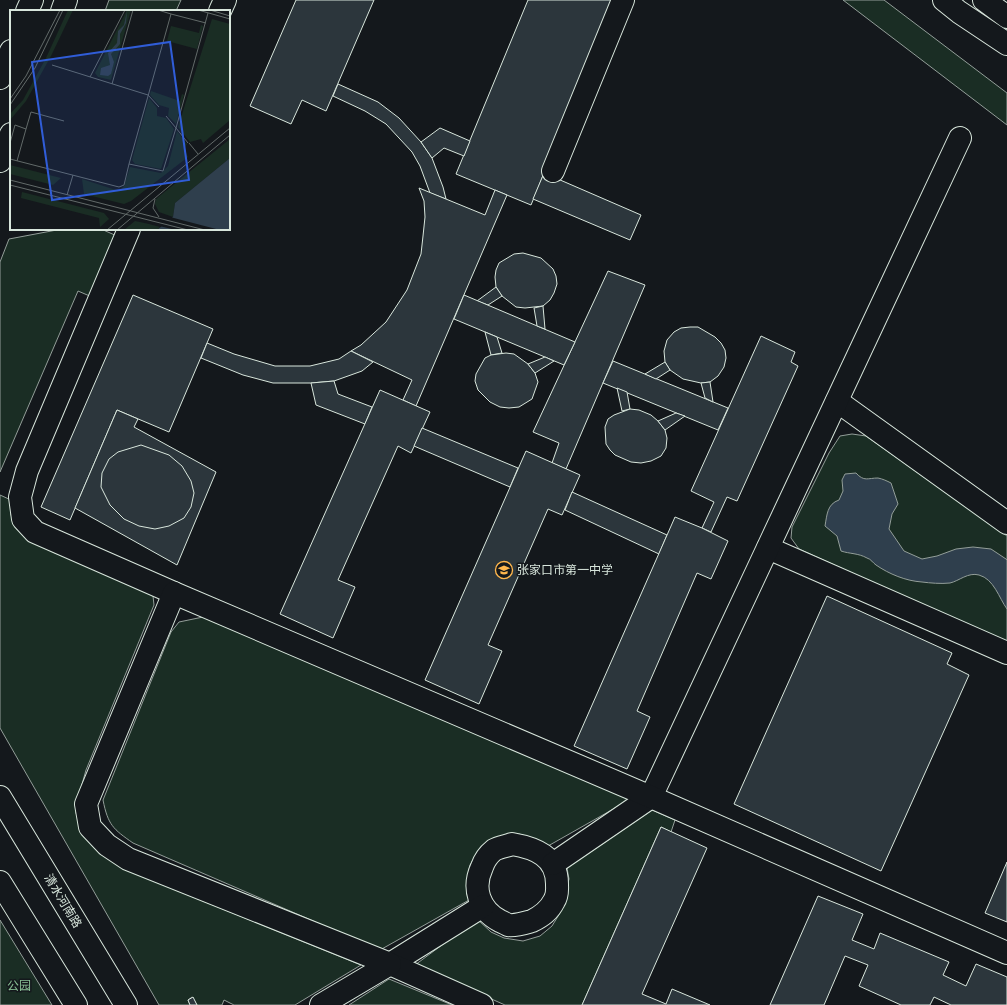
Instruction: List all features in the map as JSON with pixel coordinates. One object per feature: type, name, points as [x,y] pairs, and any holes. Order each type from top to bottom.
[{"type":"main road","points":[[27,10],[32,0]]},
{"type":"main road","points":[[62,10],[66,0]]},
{"type":"main road","points":[[220,10],[225,0]]},
{"type":"main road","points":[[553,171],[624,0]]},
{"type":"main road","points":[[944,0],[959,12],[1007,44]]},
{"type":"main road","points":[[984,0],[1007,17]]},
{"type":"main road","points":[[0,78],[10,53]]},
{"type":"main road","points":[[0,161],[10,136]]},
{"type":"main road","points":[[553,864],[651,797],[960,138]]},
{"type":"main road","points":[[129,230],[27,471],[20,497],[23,519],[35,532],[651,797],[1007,953]]},
{"type":"main road","points":[[836,401],[1007,523]]},
{"type":"main road","points":[[768,548],[1007,653]]},
{"type":"main road","points":[[174,593],[86,804],[90,827],[107,845],[128,859],[390,964],[482,1005]]},
{"type":"main road","name":"清水河南路","points":[[0,797],[126,1005]]},
{"type":"main road","points":[[512,844],[529,847],[544,855],[553,864],[557,878],[557,896],[551,908],[541,917],[524,924],[508,925],[492,916],[483,906],[477,892],[477,876],[485,860],[495,850],[512,844]]},
{"type":"main road","points":[[0,882],[76,1005]]},
{"type":"main road","points":[[321,1005],[483,906]]},
{"type":"green space","points":[[109,0],[181,0],[176,10],[105,10]]},
{"type":"green space","points":[[843,0],[884,0],[1007,93],[1007,125]]},
{"type":"green space","points":[[57,230],[103,230],[117,236],[92,297],[78,291],[0,472],[0,262],[9,239]]},
{"type":"green space","points":[[852,434],[866,436],[1007,536],[1007,643],[799,549],[791,538],[792,527],[829,453],[840,436]]},
{"type":"green space","points":[[0,495],[11,500],[11,515],[22,533],[37,543],[55,553],[145,590],[153,596],[154,605],[86,770],[76,813],[85,832],[139,875],[361,965],[295,1005],[234,1005],[224,1000],[222,1005],[197,1005],[192,997],[188,1000],[190,1005],[159,1005],[0,728]]},
{"type":"green space","points":[[203,617],[631,799],[548,846],[536,839],[519,834],[489,841],[478,852],[470,865],[467,881],[469,900],[380,950],[133,843],[116,830],[109,821],[103,800],[171,632],[179,622]]},
{"type":"green space","points":[[652,810],[675,820],[671,832],[661,827],[582,1005],[505,1005],[415,965],[477,919],[491,932],[504,938],[523,941],[540,936],[552,926],[560,913],[569,879],[567,868]]},
{"type":"green space","name":"公园","points":[[0,920],[52,1005],[0,1005]]},
{"type":"green space","points":[[389,979],[452,1005],[349,1005]]},
{"type":"water","points":[[856,473],[864,479],[878,478],[891,483],[898,504],[892,514],[889,529],[904,551],[922,559],[937,556],[956,549],[973,547],[991,549],[1006,559],[1007,609],[996,589],[989,580],[979,575],[975,574],[967,576],[950,583],[936,583],[904,579],[881,568],[864,556],[841,551],[837,536],[825,526],[826,518],[828,510],[832,504],[839,500],[843,491],[842,480],[845,474]]},
{"type":"building","points":[[296,0],[374,0],[326,111],[302,100],[291,124],[250,106]]},
{"type":"building","points":[[528,0],[615,0],[531,205],[456,174]]},
{"type":"building","points":[[338,84],[378,102],[399,118],[421,142],[432,158],[446,199],[430,193],[420,166],[412,152],[386,124],[365,111],[333,96]]},
{"type":"building","points":[[440,128],[470,141],[464,156],[444,148],[432,158],[421,142]]},
{"type":"building","points":[[544,173],[641,215],[630,240],[533,199]]},
{"type":"building","points":[[419,188],[485,215],[495,190],[507,195],[416,406],[403,400],[412,380],[351,351],[361,345],[386,322],[407,290],[421,254],[425,217],[424,201]]},
{"type":"building","points":[[523,253],[541,258],[553,269],[556,276],[557,284],[554,293],[550,300],[543,306],[525,308],[516,307],[502,296],[496,287],[495,277],[499,263],[514,254]]},
{"type":"building","points":[[608,271],[645,285],[566,469],[552,463],[559,443],[533,432]]},
{"type":"building","points":[[496,287],[502,296],[488,305],[477,301]]},
{"type":"building","points":[[133,295],[213,329],[169,432],[117,410],[70,520],[41,507]]},
{"type":"building","points":[[464,295],[575,342],[564,365],[454,319]]},
{"type":"building","points":[[543,306],[545,329],[537,326],[534,308]]},
{"type":"building","points":[[698,327],[715,337],[725,350],[726,358],[724,367],[718,376],[710,382],[701,383],[683,379],[670,370],[665,362],[664,351],[667,340],[674,332],[681,328]]},
{"type":"building","points":[[485,332],[497,337],[502,353],[491,355]]},
{"type":"building","points":[[761,336],[795,352],[791,362],[798,366],[737,501],[727,497],[711,532],[702,528],[714,502],[691,491]]},
{"type":"building","points":[[207,343],[234,354],[275,366],[310,366],[339,359],[351,351],[373,362],[362,371],[334,381],[311,383],[273,383],[243,375],[201,358]]},
{"type":"building","points":[[506,353],[514,354],[528,364],[535,373],[538,382],[532,399],[519,407],[500,407],[490,402],[478,390],[475,381],[476,374],[485,358],[491,355]]},
{"type":"building","points":[[545,357],[554,361],[535,373],[528,364]]},
{"type":"building","points":[[613,361],[728,408],[718,430],[603,383]]},
{"type":"building","points":[[665,362],[670,370],[656,379],[645,374]]},
{"type":"building","points":[[334,381],[338,394],[372,407],[365,424],[316,405],[311,383]]},
{"type":"building","points":[[710,382],[713,402],[705,398],[701,383]]},
{"type":"building","points":[[617,388],[627,392],[630,409],[622,411]]},
{"type":"building","points":[[380,390],[430,412],[411,453],[398,446],[338,580],[355,587],[333,638],[280,614]]},
{"type":"building","points":[[630,409],[639,410],[651,415],[665,430],[667,438],[666,448],[661,456],[651,461],[641,463],[631,462],[615,455],[606,444],[605,427],[608,419]]},
{"type":"building","points":[[117,410],[138,419],[134,427],[216,472],[177,565],[75,508]]},
{"type":"building","points":[[676,413],[685,416],[665,430],[658,421]]},
{"type":"building","points":[[422,428],[518,468],[510,487],[414,446]]},
{"type":"building","points":[[141,445],[169,455],[182,466],[191,481],[194,493],[191,507],[184,518],[169,526],[155,529],[139,526],[124,519],[110,505],[101,487],[102,473],[109,459],[118,452]]},
{"type":"building","points":[[526,451],[580,475],[562,515],[548,509],[488,645],[502,651],[479,704],[425,680]]},
{"type":"building","points":[[572,492],[667,535],[659,554],[565,510]]},
{"type":"building","points":[[675,517],[728,541],[711,579],[697,573],[637,711],[650,717],[627,769],[574,746]]},
{"type":"building","points":[[827,596],[952,653],[947,664],[969,675],[881,871],[734,804]]},
{"type":"building","points":[[661,827],[707,848],[642,994],[666,1004],[672,989],[710,1005],[582,1005]]},
{"type":"building","points":[[1007,862],[1007,922],[985,913]]},
{"type":"building","points":[[818,896],[863,914],[852,940],[874,949],[880,933],[949,962],[943,975],[966,986],[976,964],[1007,977],[1007,1005],[951,1005],[934,997],[930,1005],[901,1005],[859,986],[868,965],[845,956],[824,1005],[770,1005]]},
{"type":"building","points":[[193,997],[197,1005],[190,1005],[188,1000]]},
{"type":"place","name":"张家口市第一中学","points":[[504,570]]}]
